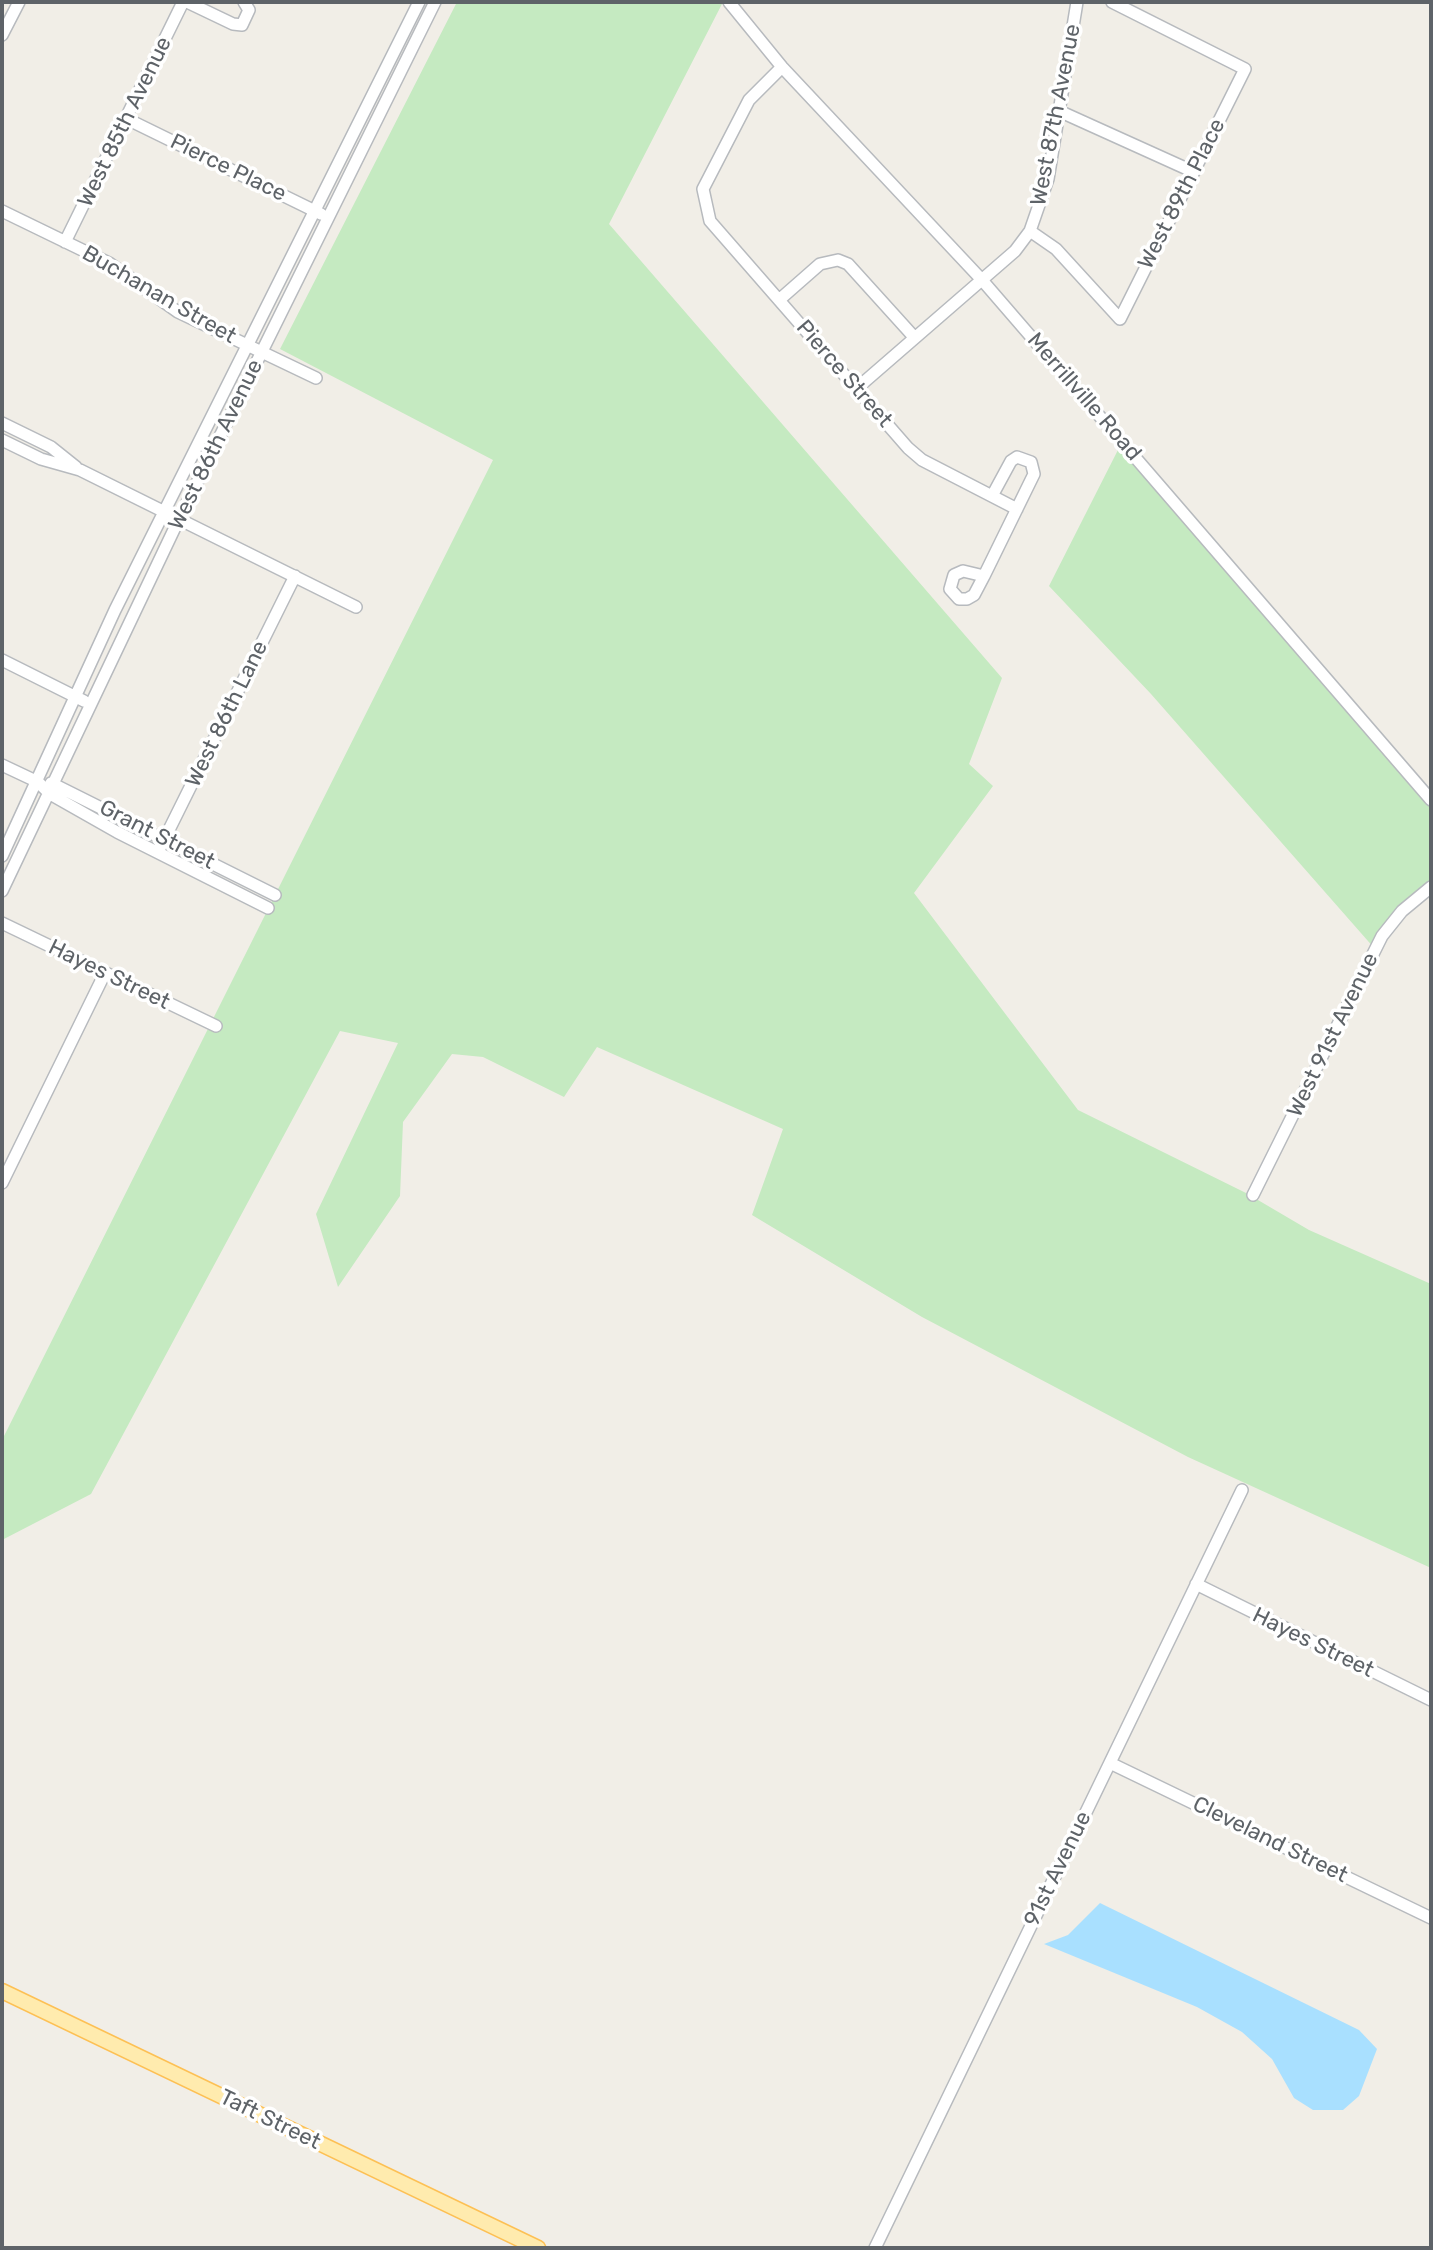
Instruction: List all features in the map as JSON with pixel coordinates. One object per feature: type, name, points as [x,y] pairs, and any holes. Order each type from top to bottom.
[{"type":"main road","name":"Taft Street","points":[[2,1991],[538,2248]]},
{"type":"street","points":[[2,35],[19,2]]},
{"type":"street","points":[[185,2],[233,24],[242,25],[249,10],[244,2]]},
{"type":"street","name":"West 85th Avenue","points":[[65,242],[185,2]]},
{"type":"street","points":[[419,2],[429,14]]},
{"type":"street","name":"West 86th Avenue","points":[[2,856],[115,610],[419,2]]},
{"type":"street","name":"West 86th Avenue","points":[[2,891],[179,519],[435,2]]},
{"type":"street","name":"Merrillville Road","points":[[729,2],[782,67],[982,280],[1431,800]]},
{"type":"street","name":"West 87th Avenue","points":[[856,389],[1015,251],[1030,231],[1048,179],[1077,2]]},
{"type":"street","name":"West 89th Place","points":[[1030,231],[1056,249],[1120,319],[1245,69],[1112,2]]},
{"type":"street","name":"Pierce Street","points":[[782,67],[749,100],[703,189],[710,221],[922,460],[1017,509]]},
{"type":"street","points":[[1059,111],[1194,172]]},
{"type":"street","name":"Pierce Place","points":[[127,119],[328,218]]},
{"type":"street","name":"Buchanan Street","points":[[3,215],[109,263],[178,312],[316,378]]},
{"type":"street","points":[[779,300],[820,264],[838,260],[848,264],[914,337]]},
{"type":"street","points":[[2,423],[51,447],[80,470]]},
{"type":"street","points":[[2,440],[41,459],[80,470],[356,607]]},
{"type":"street","points":[[984,576],[1034,474],[1034,467],[1024,457],[1011,461],[992,496]]},
{"type":"street","name":"West 86th Lane","points":[[158,852],[295,576]]},
{"type":"street","points":[[2,660],[90,704]]},
{"type":"street","name":"Grant Street","points":[[2,765],[275,895]]},
{"type":"street","name":"Grant Street","points":[[52,788],[158,852],[268,908]]},
{"type":"street","name":"West 91st Avenue","points":[[1253,1195],[1382,936],[1402,911],[1431,887]]},
{"type":"street","name":"Hayes Street","points":[[2,923],[216,1026]]},
{"type":"street","points":[[2,1183],[105,973]]},
{"type":"street","name":"91st Avenue","points":[[875,2248],[1242,1490]]},
{"type":"street","name":"Hayes Street","points":[[1196,1584],[1431,1700]]},
{"type":"street","name":"Cleveland Street","points":[[1110,1763],[1431,1918]]},
{"type":"green space","points":[[457,2],[723,2],[609,224],[1002,678],[969,764],[993,786],[914,893],[1078,1110],[1246,1193],[1309,1230],[1431,1284],[1431,1568],[1188,1457],[922,1317],[752,1215],[783,1129],[597,1047],[564,1097],[483,1057],[452,1054],[403,1122],[400,1196],[338,1287],[316,1214],[398,1043],[340,1031],[91,1494],[2,1540],[2,1440],[493,460],[280,349]]},
{"type":"green space","points":[[1122,442],[1431,800],[1431,887],[1402,911],[1375,949],[1151,694],[1049,586]]},
{"type":"water","points":[[1100,1903],[1359,2030],[1377,2049],[1359,2096],[1343,2110],[1313,2110],[1294,2098],[1272,2059],[1242,2032],[1197,2007],[1044,1944],[1068,1935]]}]
